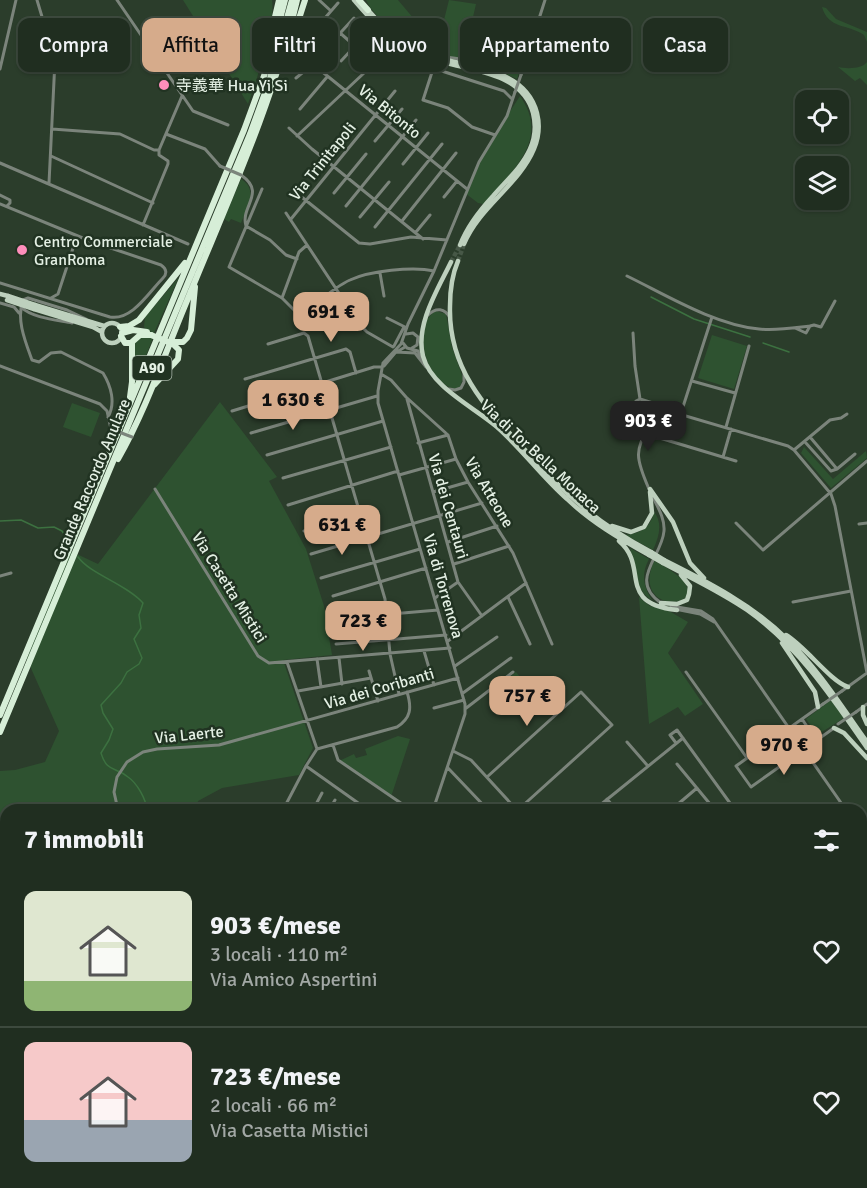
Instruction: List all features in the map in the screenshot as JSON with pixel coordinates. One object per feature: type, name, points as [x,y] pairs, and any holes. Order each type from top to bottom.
[{"type":"highway","points":[[259,92],[276,0]]},
{"type":"highway","name":"Grande Raccordo Anulare","points":[[0,715],[259,92],[285,0]]},
{"type":"highway","name":"Grande Raccordo Anulare","points":[[0,732],[262,104],[292,0]]},
{"type":"highway","points":[[274,87],[297,0]]},
{"type":"highway","points":[[104,483],[125,446],[149,393],[288,54],[305,0]]},
{"type":"highway","points":[[361,0],[368,10]]},
{"type":"highway","points":[[121,332],[141,318],[194,250]]},
{"type":"highway","points":[[121,332],[135,330],[173,343],[183,342],[191,332],[194,292],[202,262]]},
{"type":"highway","points":[[121,332],[125,343],[132,343],[140,335],[151,334]]},
{"type":"highway","points":[[125,416],[132,385],[132,343]]},
{"type":"highway","points":[[149,393],[156,382],[178,359],[179,351],[173,343]]},
{"type":"main road","points":[[354,0],[370,18]]},
{"type":"main road","points":[[368,10],[376,18]]},
{"type":"main road","points":[[448,61],[490,71],[507,77],[521,86],[528,94],[537,114],[539,133],[531,156],[479,218],[462,244],[477,215],[517,170],[529,152],[535,129],[531,107],[518,88],[504,80],[448,64]]},
{"type":"main road","name":"Via di Tor Bella Monaca","points":[[458,261],[451,288],[450,320],[453,339],[464,372],[472,387],[487,408],[564,493],[592,516],[650,554]]},
{"type":"main road","name":"Via di Tor Bella Monaca","points":[[451,262],[425,323],[422,348],[430,372],[444,387],[496,426],[567,499],[610,533],[650,554]]},
{"type":"main road","points":[[0,294],[33,308],[103,329]]},
{"type":"main road","points":[[113,323],[121,332],[117,341],[109,342],[104,339],[103,329],[113,323]]},
{"type":"main road","points":[[592,516],[620,530],[633,532],[641,530],[649,522],[652,513],[650,489]]},
{"type":"main road","points":[[650,489],[672,521],[684,553],[692,566],[719,589]]},
{"type":"main road","points":[[610,533],[630,555],[635,582],[642,597],[656,605],[677,610]]},
{"type":"main road","points":[[650,554],[719,589],[752,610],[774,629],[816,670],[867,742]]},
{"type":"main road","points":[[661,603],[681,603],[687,600],[690,586],[664,562]]},
{"type":"main road","points":[[672,568],[736,603],[802,646],[837,681],[848,687]]},
{"type":"main road","points":[[774,629],[814,690],[821,706]]},
{"type":"main road","points":[[774,629],[817,677],[867,748]]},
{"type":"main road","points":[[865,705],[862,715],[867,724]]},
{"type":"main road","points":[[836,726],[867,758]]},
{"type":"street","points":[[0,69],[16,0]]},
{"type":"street","points":[[37,0],[55,60],[49,183]]},
{"type":"street","points":[[117,0],[182,96],[196,112],[228,125]]},
{"type":"street","points":[[319,0],[331,11]]},
{"type":"street","points":[[539,18],[545,0]]},
{"type":"street","points":[[325,18],[338,3]]},
{"type":"street","points":[[350,22],[340,33],[350,42]]},
{"type":"street","points":[[341,61],[350,51]]},
{"type":"street","points":[[296,78],[303,72]]},
{"type":"street","name":"Via Bitonto","points":[[321,72],[467,189]]},
{"type":"street","points":[[297,136],[365,72]]},
{"type":"street","points":[[432,72],[423,100],[448,108],[472,126],[495,135]]},
{"type":"street","points":[[443,72],[504,91],[511,96],[512,102]]},
{"type":"street","points":[[232,411],[376,367],[382,368],[395,348],[434,271],[482,155],[507,116],[522,72]]},
{"type":"street","points":[[300,109],[327,77]]},
{"type":"street","name":"Via Trinitapoli","points":[[291,219],[395,91]]},
{"type":"street","points":[[143,225],[168,164],[160,156],[159,150],[182,96]]},
{"type":"street","points":[[375,141],[402,109]]},
{"type":"street","points":[[346,206],[416,120]]},
{"type":"street","points":[[289,128],[423,239]]},
{"type":"street","points":[[52,129],[120,134],[154,150],[159,150]]},
{"type":"street","points":[[403,164],[428,133]]},
{"type":"street","points":[[166,134],[205,149],[220,166],[241,175],[249,182],[253,192],[246,224]]},
{"type":"street","points":[[375,227],[442,144]]},
{"type":"street","points":[[402,221],[456,153]]},
{"type":"street","points":[[334,193],[366,154]]},
{"type":"street","points":[[50,156],[153,203]]},
{"type":"street","points":[[0,163],[188,244]]},
{"type":"street","points":[[444,197],[457,181]]},
{"type":"street","points":[[360,217],[389,182]]},
{"type":"street","points":[[262,189],[229,267],[282,298],[297,314],[355,278],[407,270],[434,271]]},
{"type":"street","points":[[292,190],[359,243],[370,244],[411,237],[447,240]]},
{"type":"street","points":[[0,195],[10,200],[5,206]]},
{"type":"street","points":[[0,204],[165,268],[165,275],[130,312],[120,317],[110,317],[0,283]]},
{"type":"street","points":[[286,213],[364,329],[395,348],[415,353],[430,372]]},
{"type":"street","points":[[416,232],[430,215]]},
{"type":"street","points":[[246,224],[275,244],[286,255],[297,259]]},
{"type":"street","points":[[51,298],[57,295],[78,236]]},
{"type":"street","points":[[282,298],[301,250],[307,245]]},
{"type":"street","points":[[380,273],[384,296]]},
{"type":"street","points":[[627,276],[711,318],[756,329],[795,328],[806,333],[814,325],[821,327],[835,301]]},
{"type":"street","points":[[11,306],[18,301],[17,288]]},
{"type":"street","points":[[32,293],[24,299],[20,316],[33,361],[39,362],[51,353],[61,352],[103,373],[112,398],[112,410],[108,417]]},
{"type":"street","points":[[24,299],[67,310],[94,325]]},
{"type":"street","points":[[0,303],[11,306],[20,316]]},
{"type":"street","points":[[21,305],[23,310],[33,308]]},
{"type":"street","points":[[330,320],[348,307]]},
{"type":"street","points":[[20,316],[33,308]]},
{"type":"street","points":[[428,315],[435,310],[442,310],[447,313],[450,320]]},
{"type":"street","points":[[387,318],[413,333],[418,341],[412,348]]},
{"type":"street","points":[[681,413],[711,318]]},
{"type":"street","points":[[406,334],[420,332],[425,323]]},
{"type":"street","points":[[395,348],[399,347],[406,334],[406,327]]},
{"type":"street","points":[[633,333],[634,366],[640,399],[637,401],[638,405],[657,411],[662,409]]},
{"type":"street","points":[[268,344],[306,334],[381,581],[387,614],[390,654],[399,694]]},
{"type":"street","points":[[402,341],[406,347]]},
{"type":"street","points":[[726,427],[749,346]]},
{"type":"street","points":[[395,348],[412,348],[419,353],[422,363]]},
{"type":"street","points":[[244,379],[348,350],[356,374]]},
{"type":"street","points":[[0,366],[96,403],[105,408],[111,429],[132,437]]},
{"type":"street","name":"Via di Torrenova","points":[[382,368],[377,396],[383,421],[464,700],[465,709],[435,804]]},
{"type":"street","points":[[444,387],[452,390],[460,389],[464,383],[464,372]]},
{"type":"street","name":"Via Atteone","points":[[381,374],[391,380],[406,397],[448,435],[456,459],[468,482],[509,546],[552,644]]},
{"type":"street","points":[[692,381],[735,393]]},
{"type":"street","points":[[251,432],[377,396]]},
{"type":"street","name":"Via dei Centauri","points":[[406,397],[458,582],[482,616]]},
{"type":"street","points":[[640,399],[662,409],[786,445],[794,450],[830,492],[835,506],[867,673],[736,766],[751,788],[865,705]]},
{"type":"street","points":[[657,411],[637,455],[662,518],[664,529],[649,566],[647,580],[650,593],[661,603],[677,610],[701,615],[718,625]]},
{"type":"street","points":[[667,440],[675,411]]},
{"type":"street","points":[[794,450],[830,420],[847,414]]},
{"type":"street","points":[[267,455],[383,421]]},
{"type":"street","points":[[723,457],[731,429]]},
{"type":"street","points":[[418,443],[448,435]]},
{"type":"street","points":[[653,436],[736,461]]},
{"type":"street","points":[[810,437],[837,470]]},
{"type":"street","points":[[805,441],[831,471],[837,470],[855,454]]},
{"type":"street","points":[[283,478],[391,447]]},
{"type":"street","points":[[288,505],[352,485],[456,459]]},
{"type":"street","points":[[736,523],[763,550],[867,461]]},
{"type":"street","points":[[433,492],[468,482]]},
{"type":"street","name":"Via Casetta Mistici","points":[[155,489],[258,656],[268,663],[450,648]]},
{"type":"street","points":[[310,554],[482,503]]},
{"type":"street","points":[[304,531],[361,514]]},
{"type":"street","points":[[859,524],[867,523]]},
{"type":"street","points":[[448,542],[497,526]]},
{"type":"street","points":[[454,564],[509,546]]},
{"type":"street","points":[[321,578],[420,549]]},
{"type":"street","points":[[333,596],[426,568]]},
{"type":"street","points":[[0,576],[11,573]]},
{"type":"street","points":[[435,598],[458,582]]},
{"type":"street","points":[[448,641],[526,583]]},
{"type":"street","points":[[793,602],[851,591]]},
{"type":"street","points":[[508,597],[530,644]]},
{"type":"street","points":[[661,603],[704,612],[712,617],[842,804]]},
{"type":"street","points":[[333,619],[438,610]]},
{"type":"street","points":[[336,644],[446,635]]},
{"type":"street","points":[[455,666],[497,637]]},
{"type":"street","points":[[424,651],[434,685]]},
{"type":"street","points":[[339,658],[342,684]]},
{"type":"street","points":[[463,693],[511,658]]},
{"type":"street","points":[[317,659],[321,687]]},
{"type":"street","points":[[287,662],[317,749]]},
{"type":"street","points":[[369,671],[378,701]]},
{"type":"street","points":[[465,709],[513,672]]},
{"type":"street","points":[[686,672],[747,758]]},
{"type":"street","points":[[298,691],[371,678]]},
{"type":"street","name":"Via dei Coribanti","points":[[307,720],[458,678]]},
{"type":"street","points":[[286,804],[317,749],[397,728],[407,720],[411,709],[407,692]]},
{"type":"street","points":[[487,777],[581,692],[612,724],[524,804]]},
{"type":"street","points":[[434,708],[464,700]]},
{"type":"street","points":[[802,719],[816,740]]},
{"type":"street","name":"Via Laerte","points":[[117,804],[114,792],[117,777],[133,757],[149,750],[216,746],[307,720]]},
{"type":"street","points":[[676,743],[670,735],[677,730],[731,804]]},
{"type":"street","points":[[601,804],[683,738]]},
{"type":"street","points":[[627,742],[647,765]]},
{"type":"street","points":[[333,745],[338,760],[402,804]]},
{"type":"street","points":[[453,751],[469,758],[513,804]]},
{"type":"street","points":[[677,764],[710,804]]},
{"type":"street","points":[[306,766],[360,804]]},
{"type":"street","points":[[448,768],[482,804]]},
{"type":"street","points":[[678,804],[697,788]]},
{"type":"street","points":[[316,804],[322,793]]},
{"type":"street","points":[[607,799],[611,804]]},
{"type":"street","points":[[332,804],[334,800]]},
{"type":"green space","points":[[183,0],[272,0],[271,18],[252,18],[252,72],[259,72],[248,104],[228,72],[240,72],[240,18],[194,18]]},
{"type":"green space","points":[[366,0],[398,0],[413,18],[379,18]]},
{"type":"green space","points":[[449,0],[476,4],[473,17],[477,18],[460,18],[460,59],[448,56],[448,18],[444,18]]},
{"type":"green space","points":[[822,7],[826,8],[836,19],[867,32],[867,42],[864,35],[834,23]]},
{"type":"green space","points":[[867,62],[867,85],[860,78],[855,81],[838,67],[858,67]]},
{"type":"green space","points":[[500,72],[519,72],[517,79]]},
{"type":"green space","points":[[520,96],[528,112],[531,127],[530,141],[516,167],[483,204],[478,203],[465,193],[483,153]]},
{"type":"green space","points":[[241,179],[249,188],[250,200],[241,223],[231,219],[229,222],[224,219]]},
{"type":"green space","points":[[179,277],[154,333],[147,331],[144,327],[145,317]]},
{"type":"green space","points":[[436,311],[446,314],[452,347],[463,378],[460,387],[455,389],[445,385],[436,377],[425,354],[424,329],[428,318]]},
{"type":"green space","points":[[712,335],[747,346],[734,389],[698,378]]},
{"type":"green space","points":[[139,337],[153,338],[135,383],[133,344]]},
{"type":"green space","points":[[220,402],[277,477],[269,481],[306,549],[324,606],[332,655],[283,660],[313,748],[299,775],[222,788],[198,801],[197,804],[0,804],[0,771],[15,770],[45,762],[59,731],[25,655],[66,549],[98,564]]},
{"type":"green space","points":[[72,403],[100,413],[91,437],[63,427]]},
{"type":"green space","points":[[804,447],[833,479],[866,451],[867,458],[831,488],[801,453]]},
{"type":"green space","points":[[654,512],[657,516],[659,530],[653,550],[625,535],[644,529]]},
{"type":"green space","points":[[630,548],[649,559],[644,580],[652,600],[642,591],[639,584]]},
{"type":"green space","points":[[654,561],[678,576],[688,589],[686,597],[677,602],[665,601],[655,594],[650,581]]},
{"type":"green space","points":[[639,597],[650,606],[669,611],[688,622],[668,653],[703,704],[685,716],[678,707],[649,724]]},
{"type":"green space","points":[[516,672],[540,701],[523,715],[499,686]]},
{"type":"green space","points":[[831,700],[844,718],[817,735],[806,719]]},
{"type":"green space","points":[[398,736],[410,739],[391,797],[339,761],[354,754],[356,758],[367,755],[365,749]]},
{"type":"waterway","points":[[651,297],[694,319],[750,337]]},
{"type":"waterway","points":[[763,343],[789,352]]},
{"type":"waterway","points":[[0,521],[21,520],[38,528],[54,527],[62,531],[68,540]]},
{"type":"waterway","points":[[78,557],[91,569],[127,590],[143,603],[139,615],[141,628],[134,639],[142,658],[139,664],[127,672],[121,683],[101,705],[113,729],[101,753],[106,764],[135,783],[145,804]]},
{"type":"tunnel","points":[[458,261],[464,244]]},
{"type":"tunnel","points":[[451,262],[460,245]]},
{"type":"place","name":"寺義華 Hua Yi Si","points":[[164,85]]},
{"type":"place","name":"Centro Commerciale GranRoma","points":[[22,250]]}]
